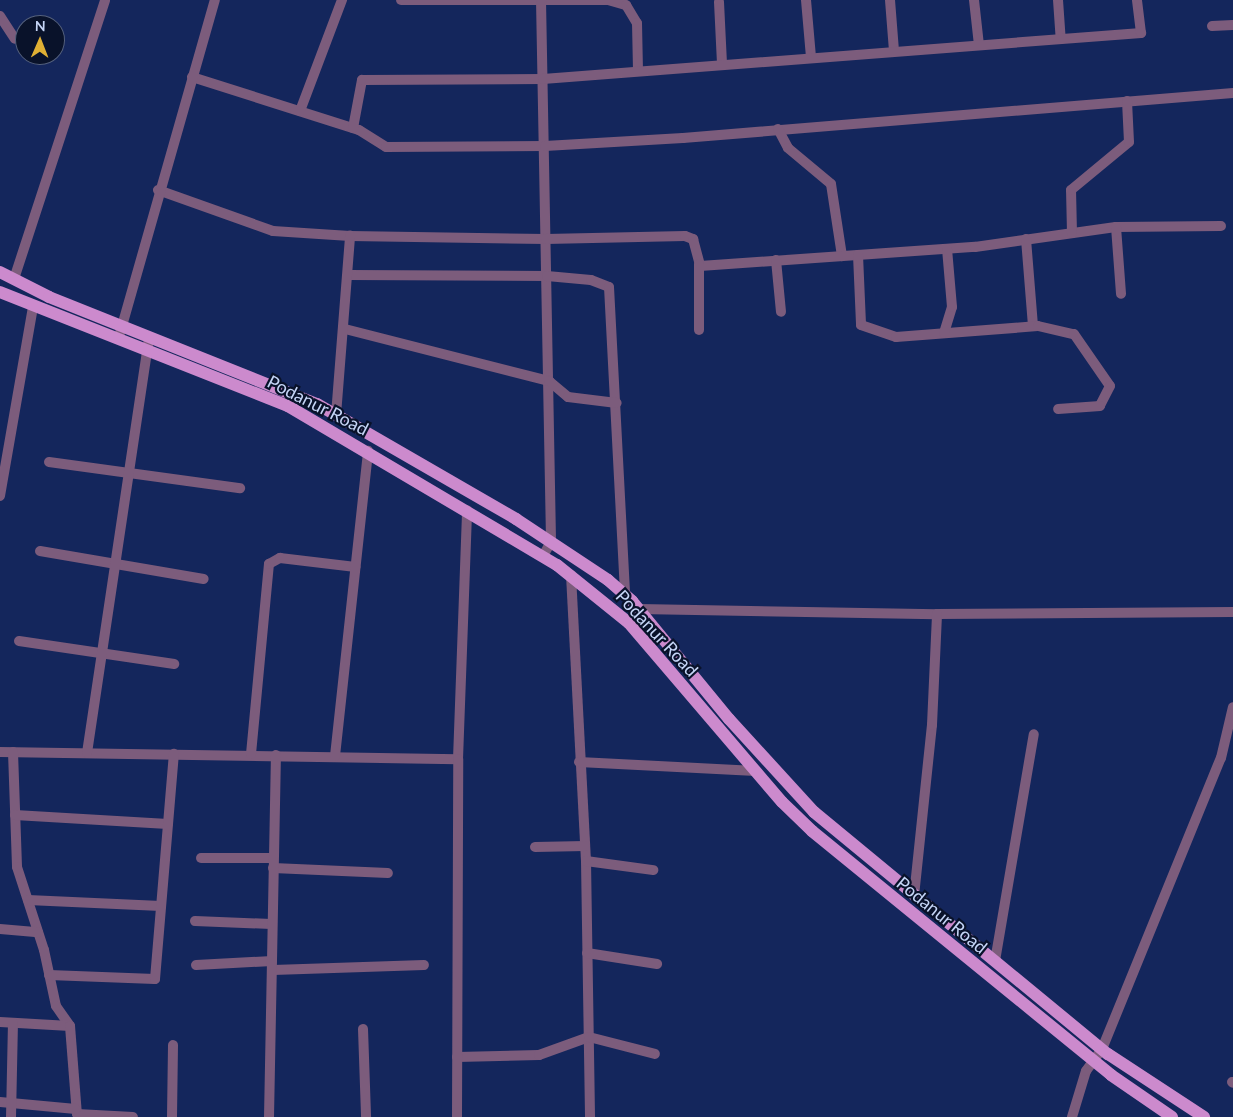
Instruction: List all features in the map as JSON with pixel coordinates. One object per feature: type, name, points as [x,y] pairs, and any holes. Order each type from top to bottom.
[{"type":"main road","points":[[0,272],[122,326],[336,414],[551,542],[625,594],[729,719],[814,812],[1102,1049],[1204,1117]]},
{"type":"main road","name":"Podanur Road","points":[[0,292],[33,307],[288,406],[468,510],[571,575],[629,624],[756,771],[812,831],[1093,1060],[1172,1117]]},
{"type":"street","points":[[14,279],[105,0]]},
{"type":"street","points":[[117,340],[158,190],[216,0]]},
{"type":"street","points":[[300,111],[342,0]]},
{"type":"street","points":[[401,0],[541,2],[608,0],[626,5],[637,23],[638,70]]},
{"type":"street","points":[[806,0],[811,57]]},
{"type":"street","points":[[890,0],[894,51]]},
{"type":"street","points":[[974,0],[979,45]]},
{"type":"street","points":[[1058,0],[1062,39]]},
{"type":"street","points":[[353,128],[362,80],[543,79],[638,70],[1141,33],[1137,0]]},
{"type":"street","points":[[541,2],[551,542],[543,556]]},
{"type":"street","points":[[719,2],[722,64]]},
{"type":"street","points":[[0,16],[15,38]]},
{"type":"street","points":[[1212,26],[1233,25]]},
{"type":"street","points":[[192,77],[353,128],[386,147],[545,146],[1233,93]]},
{"type":"street","points":[[1072,233],[1071,190],[1129,142],[1127,100]]},
{"type":"street","points":[[778,129],[788,148],[831,184],[842,256]]},
{"type":"street","points":[[158,190],[273,230],[350,236],[546,239],[685,236],[693,239],[699,264],[700,330]]},
{"type":"street","points":[[699,264],[947,249],[1116,227],[1221,226]]},
{"type":"street","points":[[1116,227],[1121,294]]},
{"type":"street","points":[[336,414],[345,329],[350,236]]},
{"type":"street","points":[[1026,239],[1033,326]]},
{"type":"street","points":[[944,333],[952,306],[947,249]]},
{"type":"street","points":[[858,255],[861,326],[896,337],[1033,326],[1074,334],[1110,386],[1100,406],[1058,409]]},
{"type":"street","points":[[776,260],[781,312]]},
{"type":"street","points":[[348,275],[547,276],[591,280],[609,288],[617,403],[625,594]]},
{"type":"street","points":[[0,496],[33,307]]},
{"type":"street","points":[[345,329],[549,381],[568,397],[617,403]]},
{"type":"street","points":[[87,753],[116,564],[132,475],[150,336]]},
{"type":"street","points":[[335,756],[368,451]]},
{"type":"street","points":[[49,462],[132,475],[240,488]]},
{"type":"street","points":[[457,1117],[458,759],[468,510]]},
{"type":"street","points":[[40,551],[204,579]]},
{"type":"street","points":[[251,754],[269,564],[280,558],[355,567]]},
{"type":"street","points":[[571,575],[579,762],[586,861],[590,1117]]},
{"type":"street","points":[[639,609],[937,614],[1233,612]]},
{"type":"street","points":[[914,896],[932,725],[937,614]]},
{"type":"street","points":[[20,641],[174,664]]},
{"type":"street","points":[[1072,1117],[1093,1060],[1102,1049],[1221,758],[1233,707]]},
{"type":"street","points":[[995,961],[1034,734]]},
{"type":"street","points":[[0,752],[251,754],[458,759]]},
{"type":"street","points":[[12,752],[17,868],[38,932],[56,1006],[70,1026],[76,1113]]},
{"type":"street","points":[[49,975],[155,978],[174,754]]},
{"type":"street","points":[[269,1117],[273,966],[271,924],[276,755]]},
{"type":"street","points":[[579,762],[756,771]]},
{"type":"street","points":[[15,815],[168,824]]},
{"type":"street","points":[[535,847],[585,846]]},
{"type":"street","points":[[201,858],[388,873]]},
{"type":"street","points":[[586,861],[653,870]]},
{"type":"street","points":[[28,900],[161,906]]},
{"type":"street","points":[[195,920],[271,924]]},
{"type":"street","points":[[0,930],[38,932]]},
{"type":"street","points":[[587,953],[657,964]]},
{"type":"street","points":[[196,965],[424,965]]},
{"type":"street","points":[[0,1022],[70,1026]]},
{"type":"street","points":[[11,1117],[13,1023]]},
{"type":"street","points":[[363,1029],[366,1117]]},
{"type":"street","points":[[457,1057],[539,1055],[589,1037],[655,1054]]},
{"type":"street","points":[[172,1117],[173,1045]]},
{"type":"street","points":[[0,1102],[76,1113],[133,1117]]}]
